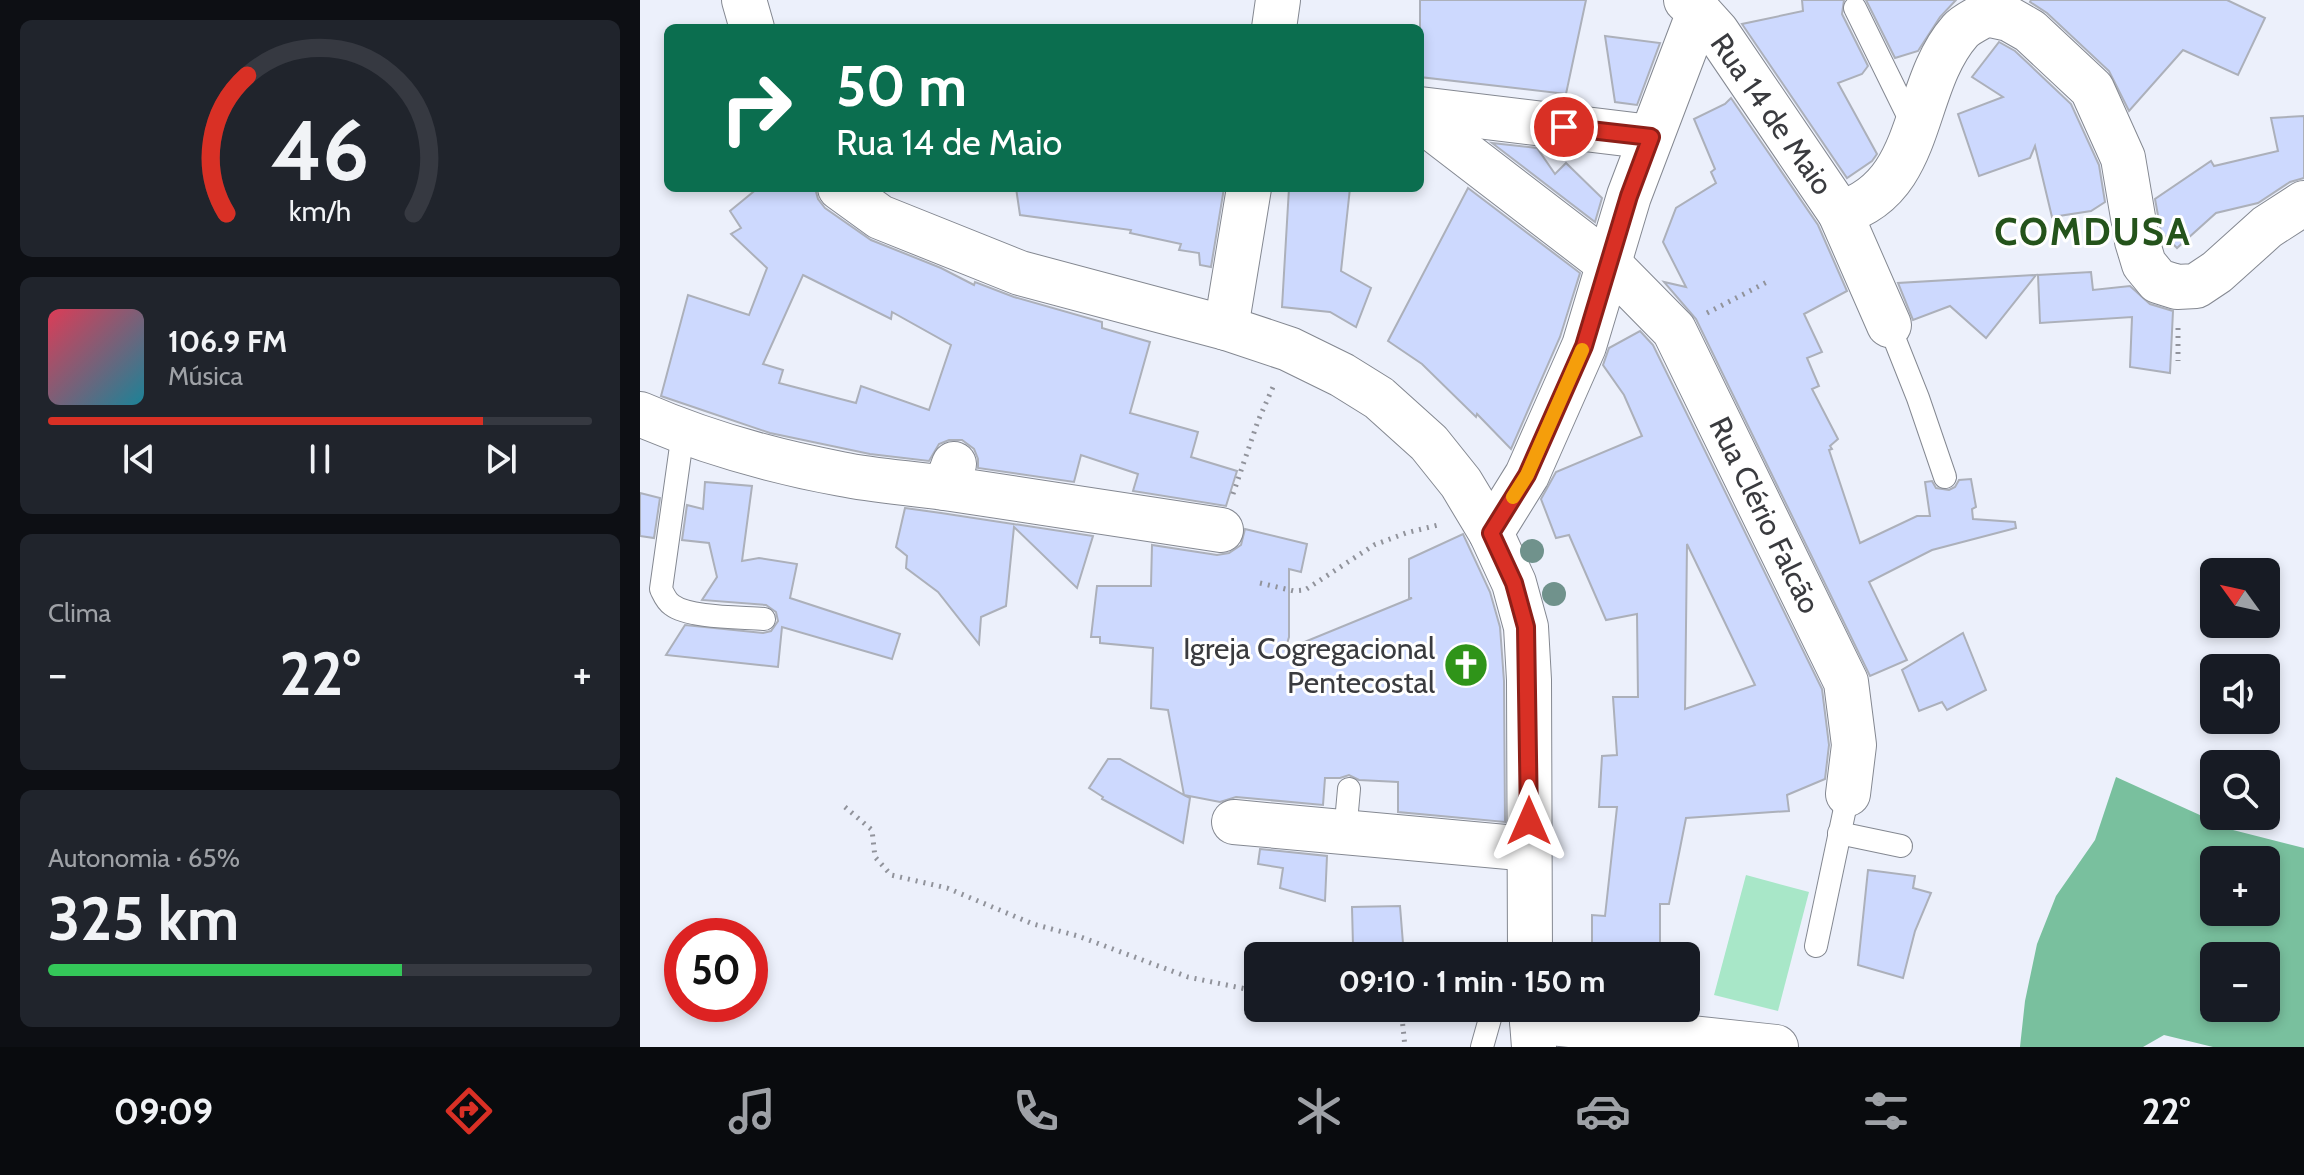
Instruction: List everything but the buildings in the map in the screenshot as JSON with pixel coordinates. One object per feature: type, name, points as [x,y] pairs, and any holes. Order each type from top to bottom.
[{"type":"street","points":[[744,0],[751,24]]},
{"type":"street","points":[[1275,24],[1278,0]]},
{"type":"street","name":"Rua 14 de Maio","points":[[1482,519],[1527,475],[1584,346],[1691,5],[1717,32],[1840,213],[1861,207],[1881,192],[1900,167],[1941,61],[1961,29],[1986,14],[2009,19],[2030,31],[2092,89],[2123,158],[2144,264],[2158,281],[2177,287],[2196,286],[2217,272],[2267,227],[2304,203]]},
{"type":"street","points":[[1424,109],[1651,137]]},
{"type":"street","name":"Rua Clério Falcão","points":[[1424,122],[1610,265],[1674,330],[1846,682],[1854,745],[1844,814]]},
{"type":"street","points":[[846,192],[880,217],[1020,273],[1226,328],[1289,349],[1342,375],[1379,398],[1409,423],[1461,483],[1482,519],[1514,583],[1526,627],[1529,680],[1529,942]]},
{"type":"street","points":[[1226,328],[1248,192]]},
{"type":"street","points":[[1840,213],[1889,325]]},
{"type":"street","points":[[640,414],[683,432],[749,453],[844,475],[950,476],[1221,530]]},
{"type":"street","points":[[1234,822],[1529,849]]},
{"type":"street","points":[[1533,1022],[1776,1047]]},
{"type":"lane","points":[[1855,8],[1916,131]]},
{"type":"lane","points":[[1889,325],[1945,477]]},
{"type":"lane","points":[[683,432],[661,589],[674,608],[764,619]]},
{"type":"lane","points":[[1345,833],[1349,789]]},
{"type":"lane","points":[[1816,946],[1844,814],[1901,846]]},
{"type":"lane","points":[[1514,942],[1528,904]]},
{"type":"lane","points":[[1482,1047],[1521,1022]]},
{"type":"path","points":[[1674,330],[1769,281]]},
{"type":"path","points":[[1221,530],[1258,421],[1289,349]]},
{"type":"path","points":[[1260,583],[1294,591],[1305,590],[1374,545],[1406,533],[1482,519]]},
{"type":"path","points":[[845,807],[872,830],[875,857],[891,875],[947,888],[1033,924],[1078,936],[1188,977],[1244,989]]},
{"type":"path","points":[[1402,1022],[1405,1047]]},
{"type":"green space","points":[[2116,777],[2200,815],[2200,830],[2233,830],[2304,848],[2304,1047],[2213,1047],[2164,1035],[2143,1047],[2020,1047],[2025,1001],[2037,944],[2056,896],[2095,840]]},
{"type":"green space","points":[[1746,875],[1809,892],[1778,1011],[1714,995]]},
{"type":"slow traffic","points":[[1513,497],[1527,475],[1582,350]]},
{"type":"place","name":"Igreja Cogregacional Pentecostal","points":[[1466,665]]},
{"type":"district","name":"COMDUSA","points":[[2093,231]]},
{"type":"route","points":[[1529,821],[1526,627],[1514,583],[1491,533],[1527,475],[1584,346],[1629,196],[1651,137],[1564,127]]}]
